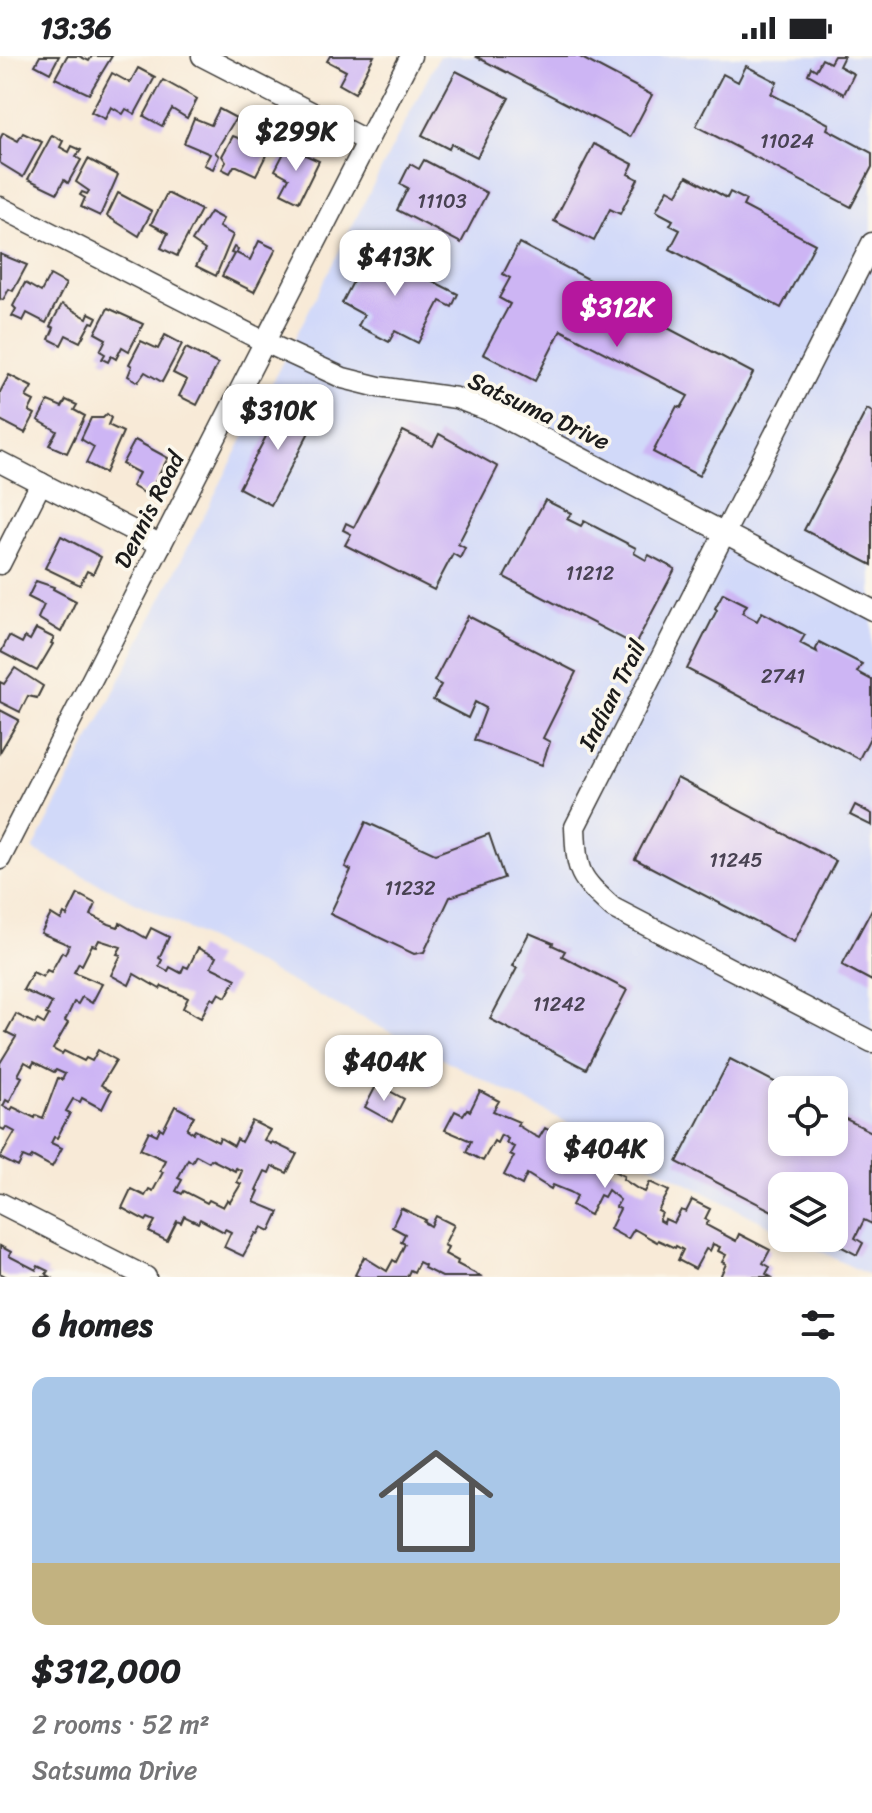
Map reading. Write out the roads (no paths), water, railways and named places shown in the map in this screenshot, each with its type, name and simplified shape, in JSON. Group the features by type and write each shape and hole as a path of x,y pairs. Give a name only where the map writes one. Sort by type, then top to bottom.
{"street":[{"path":"202,56 367,141"},
{"name":"Dennis Road","path":"0,859 411,56"},
{"name":"Satsuma Drive","path":"0,207 265,342 343,378 379,387 456,398 495,413 872,610"},
{"name":"Indian Trail","path":"872,243 575,827 577,868 590,887 613,908 872,1042"},
{"path":"0,462 161,545"},
{"path":"0,564 41,483"},
{"path":"0,1203 146,1277"}]}
